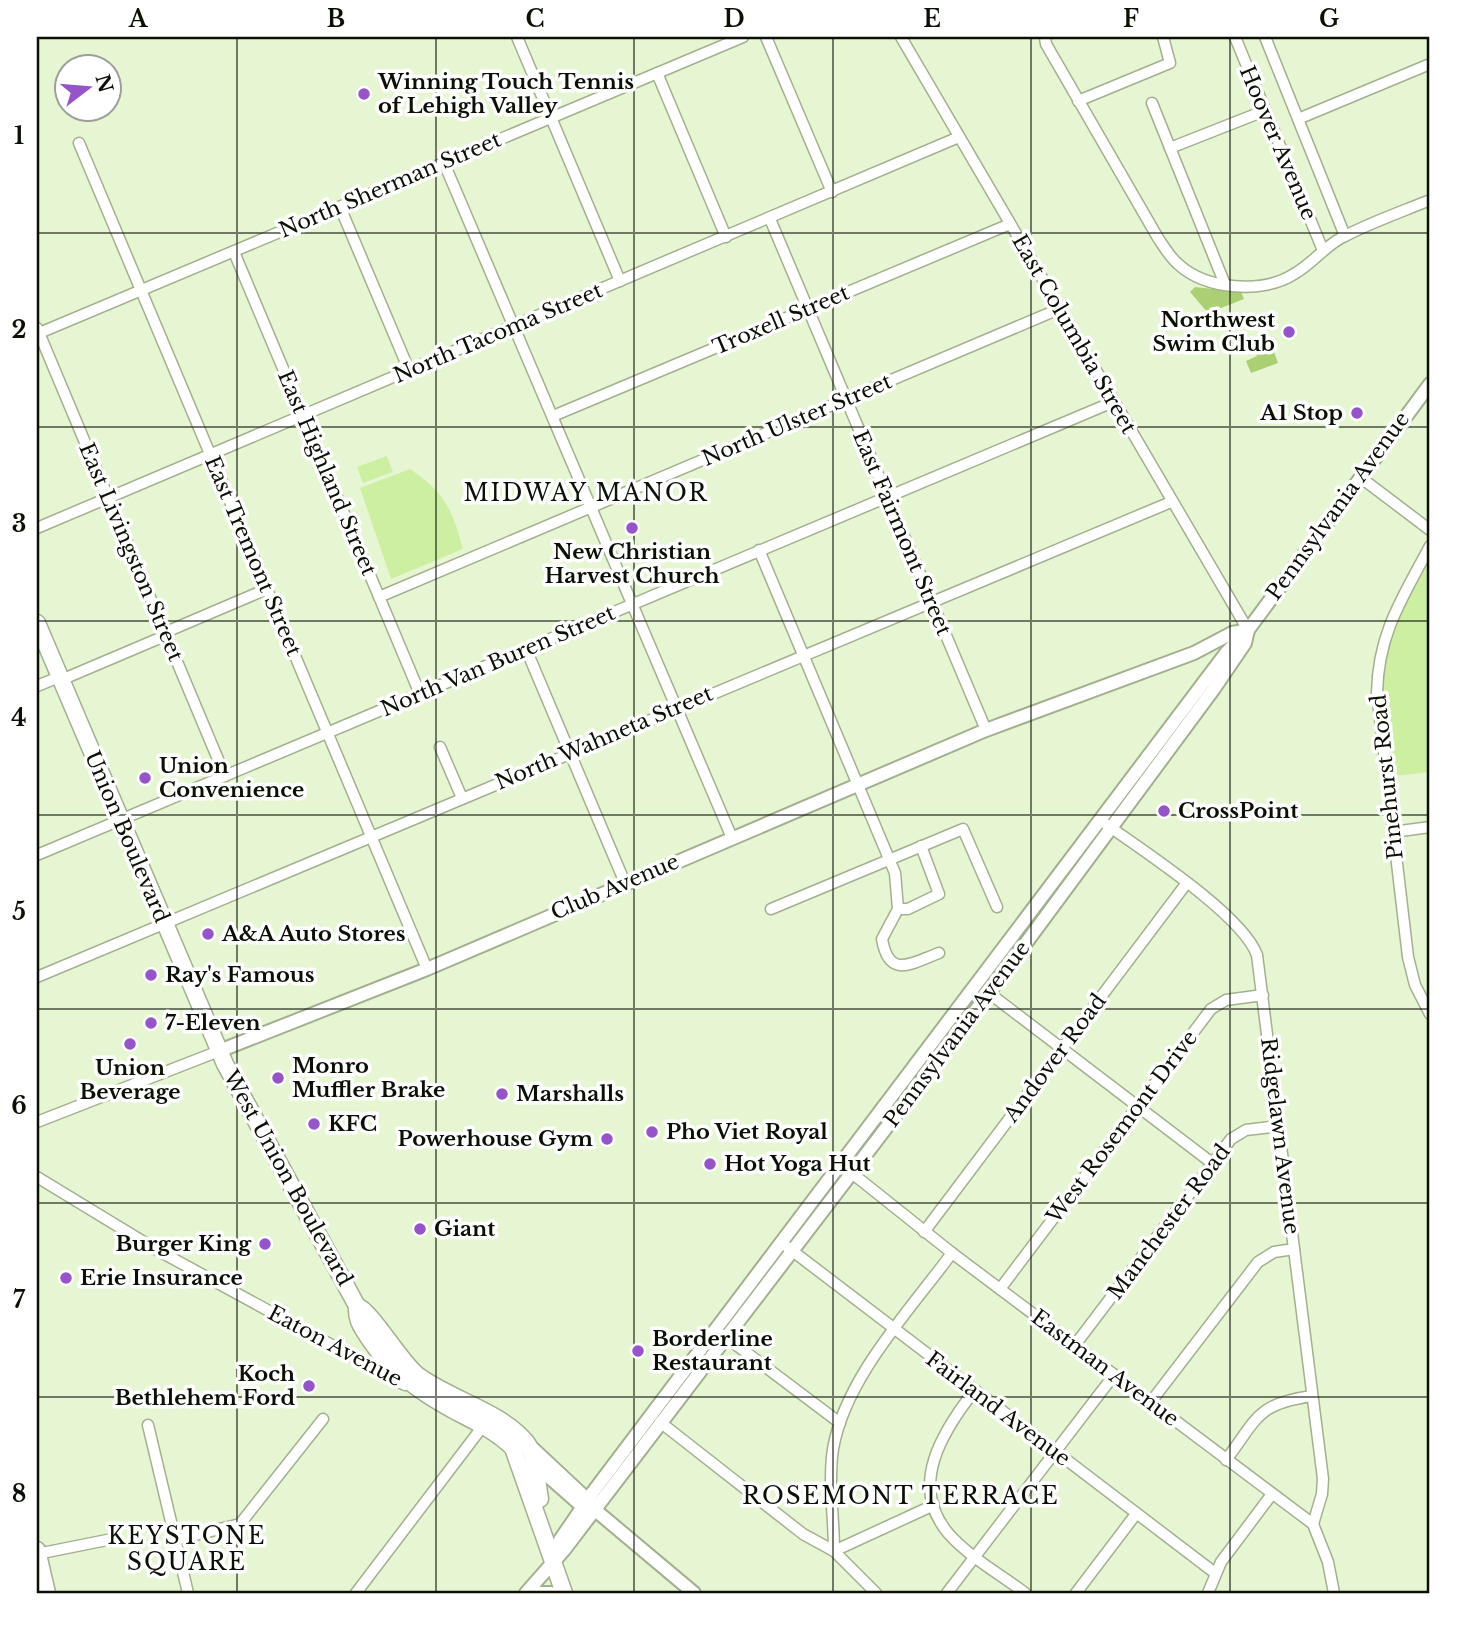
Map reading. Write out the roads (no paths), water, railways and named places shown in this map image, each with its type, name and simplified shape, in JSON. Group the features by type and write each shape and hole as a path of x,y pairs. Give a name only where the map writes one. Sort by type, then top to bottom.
{"main road":[{"name":"Union Boulevard","path":"37,623 219,1051"},
{"name":"West Union Boulevard","path":"219,1051 357,1306 356,1319 377,1351 415,1388 520,1446"},
{"name":"West Union Boulevard","path":"357,1306 366,1309 382,1336 416,1373 510,1429 520,1446"},
{"path":"520,1446 533,1463 542,1508 538,1518"},
{"path":"520,1446 531,1507 538,1518 551,1562 564,1593"},
{"path":"37,1553 47,1593"}],"street":[{"path":"517,37 621,281"},
{"name":"North Sherman Street","path":"38,332 743,37"},
{"path":"766,37 832,192"},
{"name":"East Columbia Street","path":"901,37 1248,630"},
{"path":"1045,37 1046,44 1078,101 1167,252 1193,274 1224,282 1269,286 1296,274 1322,248 1430,200"},
{"path":"1078,101 1170,63 1163,37"},
{"name":"Hoover Avenue","path":"1235,37 1322,248"},
{"name":"Hoover Avenue","path":"1265,37 1345,236"},
{"path":"1298,119 1430,64"},
{"path":"657,73 726,237"},
{"path":"1152,103 1224,282"},
{"path":"1170,148 1264,111"},
{"name":"North Tacoma Street","path":"37,528 959,137"},
{"name":"East Tremont Street","path":"79,143 427,968"},
{"path":"444,163 732,838"},
{"path":"340,207 409,370"},
{"name":"East Fairmont Street","path":"770,219 986,730"},
{"name":"Troxell Street","path":"553,416 1010,224"},
{"name":"East Highland Street","path":"234,251 420,694"},
{"name":"North Ulster Street","path":"379,597 1059,309"},
{"name":"East Livingston Street","path":"38,332 225,776"},
{"name":"Pennsylvania Avenue","path":"526,1593 551,1562 589,1505 847,1169 989,993 1112,828 1248,630 1430,384"},
{"name":"North Van Buren Street","path":"37,855 1113,402"},
{"path":"1360,477 1430,530"},
{"name":"North Wahneta Street","path":"37,977 1171,502"},
{"name":"Pinehurst Road","path":"1430,546 1390,619 1380,657 1377,707 1412,975 1430,1014"},
{"path":"759,550 898,883 898,909 882,939 887,956 893,964 902,967 939,953"},
{"path":"37,686 166,634 267,589"},
{"name":"Club Avenue","path":"37,1122 427,968 986,730 1194,653 1208,643 1248,630"},
{"path":"526,649 625,883"},
{"name":"Club Avenue","path":"1194,653 1232,653"},
{"name":"Pennsylvania Avenue","path":"847,1169 1100,820 1232,653"},
{"path":"440,747 462,797"},
{"name":"Ridgelawn Avenue","path":"1100,820 1230,917 1248,937 1256,956 1323,1486 1313,1524"},
{"path":"1393,831 1430,827"},
{"path":"771,909 963,829 997,907"},
{"path":"898,909 908,909 932,900 939,894 921,846"},
{"name":"Andover Road","path":"925,1232 1186,884"},
{"path":"989,993 1212,1163"},
{"name":"West Rosemont Drive","path":"1000,1289 1211,1009 1226,1000 1263,995"},
{"name":"Manchester Road","path":"1075,1345 1212,1163 1238,1133 1279,1126"},
{"name":"Eastman Avenue","path":"847,1169 952,1253 1313,1524"},
{"name":"Eaton Avenue","path":"37,1177 167,1256 394,1380 415,1388"},
{"name":"Fairland Avenue","path":"787,1247 1215,1573"},
{"path":"1150,1403 1258,1262 1274,1252 1294,1249"},
{"path":"834,1551 831,1465 840,1423 854,1391 894,1331 952,1253"},
{"path":"721,1334 840,1423"},
{"name":"Pennsylvania Avenue","path":"589,1505 660,1422 721,1334"},
{"path":"947,1593 1114,1375"},
{"path":"974,1391 951,1420 936,1448 931,1477 934,1505 947,1532 1025,1593"},
{"path":"1226,1460 1266,1408 1281,1400 1312,1396"},
{"path":"175,1540 240,1524 323,1419"},
{"path":"660,1422 803,1534 834,1551 876,1593"},
{"path":"148,1425 188,1593"},
{"path":"356,1593 483,1426"},
{"path":"520,1446 694,1593"},
{"path":"533,1463 589,1505"},
{"path":"1208,1593 1215,1573 1272,1494"},
{"path":"834,1551 934,1505"},
{"path":"1076,1593 1136,1514"},
{"path":"1313,1524 1328,1562 1334,1593"},
{"path":"37,1553 107,1540"},
{"path":"534,1593 551,1593"}],"place":[{"name":"Winning Touch Tennis of Lehigh Valley","path":"364,94"},
{"name":"Northwest Swim Club","path":"1289,332"},
{"name":"A1 Stop","path":"1357,413"},
{"name":"New Christian Harvest Church","path":"632,528"},
{"name":"Union Convenience","path":"145,778"},
{"name":"CrossPoint","path":"1164,811"},
{"name":"A&A Auto Stores","path":"208,934"},
{"name":"Ray's Famous","path":"151,975"},
{"name":"7-Eleven","path":"151,1023"},
{"name":"Union Beverage","path":"130,1044"},
{"name":"Monro Muffler Brake","path":"278,1078"},
{"name":"Marshalls","path":"502,1094"},
{"name":"KFC","path":"314,1124"},
{"name":"Pho Viet Royal","path":"652,1132"},
{"name":"Powerhouse Gym","path":"607,1139"},
{"name":"Hot Yoga Hut","path":"710,1164"},
{"name":"Giant","path":"420,1229"},
{"name":"Burger King","path":"265,1244"},
{"name":"Erie Insurance","path":"66,1278"},
{"name":"Borderline Restaurant","path":"638,1351"},
{"name":"Koch Bethlehem Ford","path":"309,1386"}],"district":[{"name":"MIDWAY MANOR","path":"586,493"},
{"name":"ROSEMONT TERRACE","path":"901,1496"},
{"name":"KEYSTONE SQUARE","path":"187,1549"}]}
